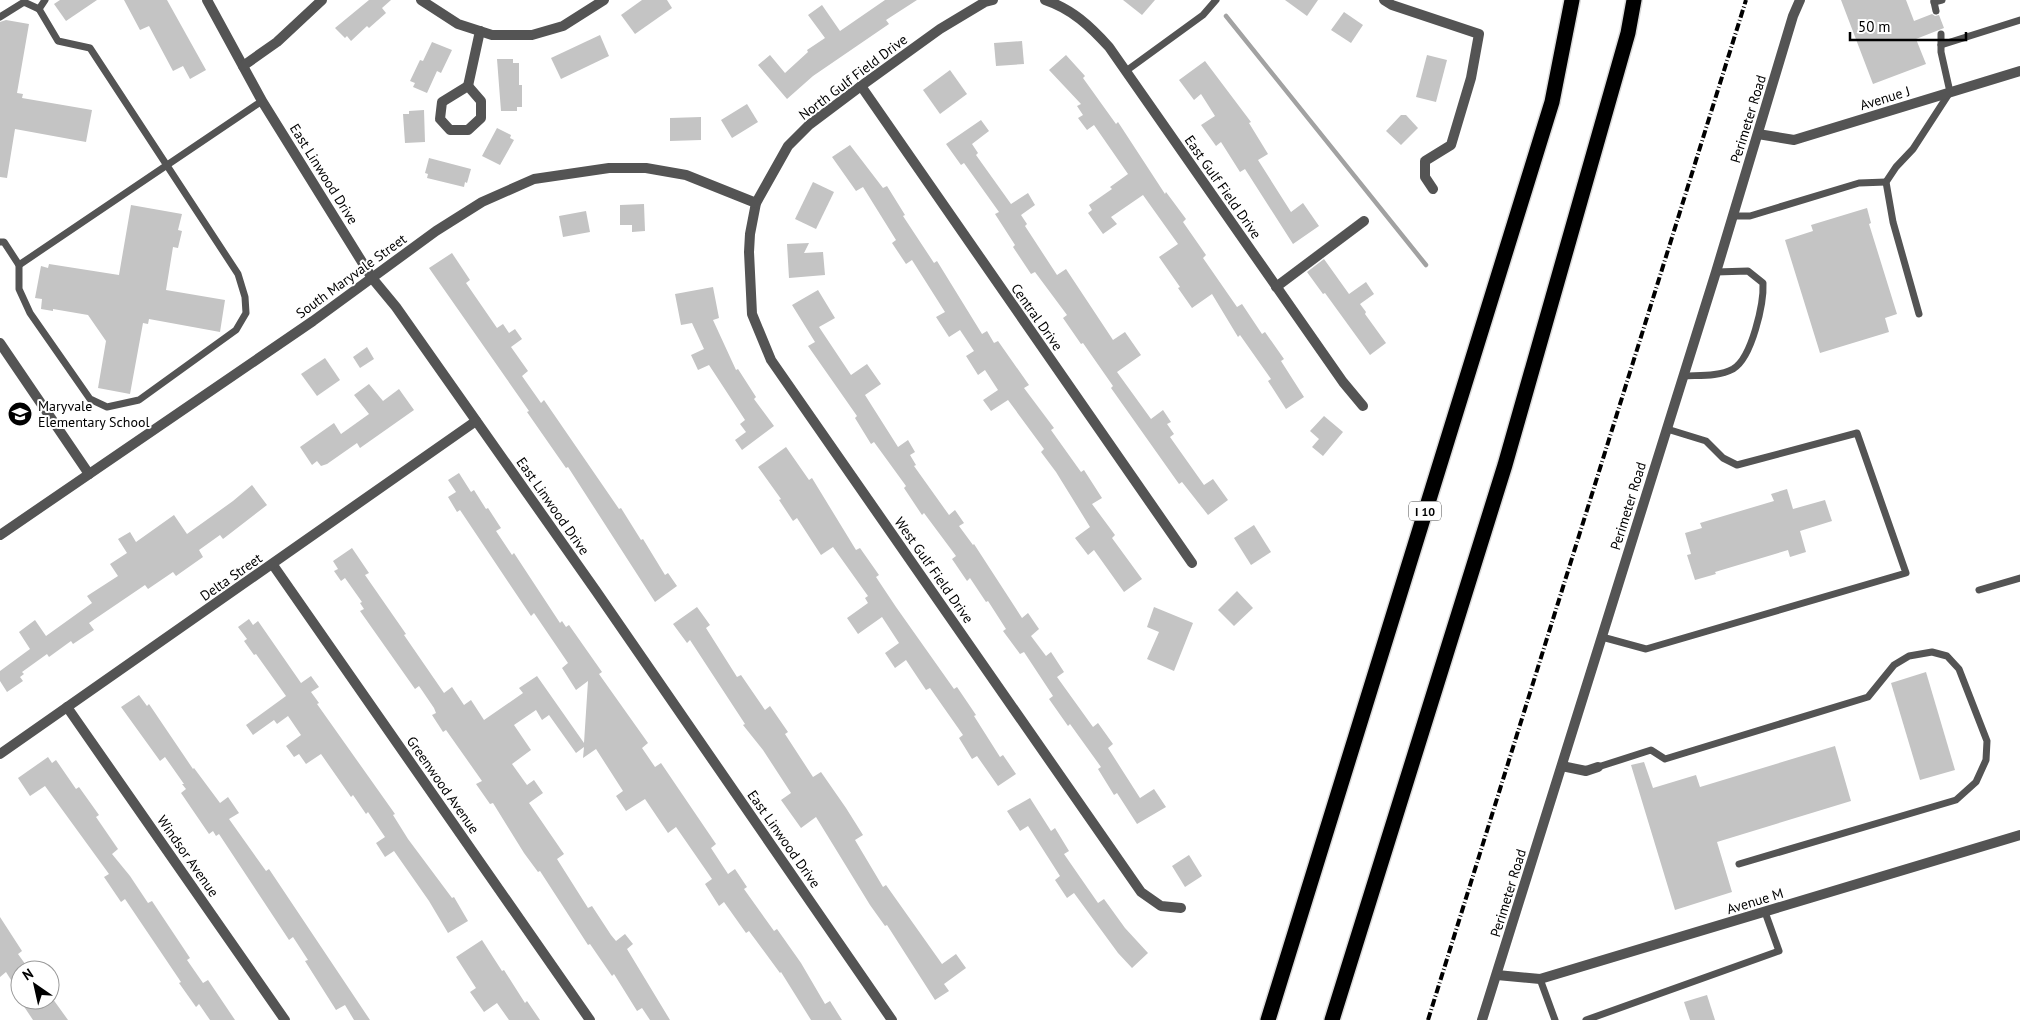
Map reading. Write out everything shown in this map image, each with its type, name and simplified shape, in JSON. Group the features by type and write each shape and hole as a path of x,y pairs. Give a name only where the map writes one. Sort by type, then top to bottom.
{"highway":[{"name":"I 10","path":"1268,1020 1552,102 1572,0"},
{"path":"1332,1020 1505,465 1628,33 1634,0"},
{"path":"1628,33 1643,0"}],"street":[{"name":"East Linwood Drive","path":"207,0 262,101 372,278 396,307 596,591 892,1020"},
{"path":"243,66 277,42 322,0"},
{"path":"421,0 458,24 492,35 532,35 563,26 604,0"},
{"name":"North Gulf Field Drive","path":"756,203 788,146 808,125 940,30 986,2 993,0"},
{"name":"East Gulf Field Drive","path":"1045,0 1078,16 1109,47 1343,382 1363,406"},
{"path":"1384,0 1392,5 1479,34 1471,78 1451,145 1425,161 1425,178 1433,189"},
{"name":"Perimeter Road","path":"1482,1020 1716,272 1793,16 1800,0"},
{"path":"468,86 481,101 481,118 468,130 450,130 440,119 442,102 468,86 480,31"},
{"name":"Avenue J","path":"1758,134 1794,140 2020,71"},
{"name":"Central Drive","path":"861,86 1192,563"},
{"name":"South Maryvale Street","path":"0,535 313,321 436,231 482,202 534,179 609,168 646,168 686,175 756,203"},
{"name":"West Gulf Field Drive","path":"756,203 749,252 752,314 771,360 1141,892 1161,906 1181,908"},
{"path":"1276,287 1364,221"},
{"path":"0,343 89,474"},
{"name":"Delta Street","path":"0,754 476,422"},
{"name":"Greenwood Avenue","path":"273,565 590,1020"},
{"name":"Windsor Avenue","path":"68,707 286,1020"},
{"path":"1562,766 1586,771 1598,767"},
{"name":"Avenue M","path":"1496,975 1540,979 2020,835"}],"lane":[{"path":"39,9 45,0"},
{"path":"1126,71 1203,15 1216,0"},
{"path":"1936,11 1934,1 1942,0"},
{"path":"0,17 24,2 39,9 58,42 90,48 238,274 245,297 246,313 236,330 139,400 107,407 90,399 30,313 19,289 20,265 4,242 0,242"},
{"path":"1941,46 2020,20"},
{"path":"1919,314 1893,222 1886,182 1896,167 1913,149 1950,92 1941,52 1941,34"},
{"path":"20,265 262,101"},
{"path":"1733,216 1750,216 1859,184 1886,182"},
{"path":"1683,376 1715,374 1734,368 1750,347 1764,297 1763,283 1748,271 1716,272"},
{"path":"1602,637 1646,649 1906,573 1857,433 1737,465 1723,458 1706,441 1667,429"},
{"path":"1979,590 2020,578"},
{"path":"1598,767 1651,750 1665,759 1868,696 1894,665 1910,656 1932,652 1947,656 1959,669 1987,741 1986,760 1976,782 1956,800 1740,864"},
{"path":"1586,1020 1780,951 1765,912"},
{"path":"1540,979 1555,1020"}],"building":[{"path":"60,0 97,0 66,21 54,4"},
{"path":"124,0 167,0 206,70 190,79 183,66 173,71 149,26 140,30"},
{"path":"369,0 391,0 382,8 386,13 369,28 367,26 351,41 347,36 345,38 335,28"},
{"path":"642,0 667,0 672,8 635,34 621,15"},
{"path":"885,0 917,0 886,20 889,24 813,76 787,99 758,65 770,55 785,73 808,52 807,50 825,38 808,15 822,5 840,31"},
{"path":"1123,0 1155,0 1142,15"},
{"path":"1285,0 1318,0 1307,16"},
{"path":"1841,0 1906,0 1914,21 1932,14 1935,16 1939,15 1944,28 1916,39 1926,64 1873,84"},
{"path":"1344,12 1363,25 1351,43 1331,30"},
{"path":"6,20 29,24 17,93 23,94 22,98 92,110 86,142 15,129 7,178 0,177 0,22"},
{"path":"600,35 609,56 561,79 551,58"},
{"path":"1022,41 1024,64 996,66 994,43"},
{"path":"432,42 452,50 441,73 437,71 427,93 413,87 415,83 410,81 420,60 423,61"},
{"path":"1066,55 1085,76 1083,78 1116,124 1118,122 1165,194 1166,192 1186,219 1183,222 1206,255 1203,258 1237,307 1242,304 1262,334 1265,332 1284,359 1281,361 1304,397 1286,409 1268,381 1271,379 1240,335 1238,337 1212,294 1192,308 1178,288 1180,287 1159,257 1178,244 1143,195 1111,217 1117,224 1103,234 1088,213 1092,210 1089,205 1112,189 1110,187 1128,174 1094,125 1087,130 1078,118 1083,115 1077,106 1081,104 1049,70"},
{"path":"1427,55 1447,60 1436,102 1416,97"},
{"path":"497,59 513,59 513,63 519,63 522,107 517,107 517,111 501,111"},
{"path":"1205,61 1251,122 1249,123 1268,154 1258,160 1291,212 1303,203 1319,226 1293,244 1245,169 1240,172 1221,142 1216,146 1201,125 1215,116 1201,94 1194,100 1179,80"},
{"path":"950,70 967,94 940,114 923,90"},
{"path":"747,104 758,122 732,138 721,120"},
{"path":"424,110 425,142 405,143 403,114 409,114 409,111"},
{"path":"1401,115 1406,115 1418,128 1401,145 1386,131"},
{"path":"701,117 701,140 670,141 670,118"},
{"path":"981,120 989,131 972,144 978,153 976,155 1011,204 1028,193 1035,205 1021,215 1027,224 1025,226 1057,275 1066,269 1113,340 1125,332 1141,355 1117,372 1151,419 1163,410 1171,422 1167,424 1174,434 1170,437 1204,485 1213,479 1228,500 1208,515 1182,482 1179,484 1111,388 1113,386 1063,318 1067,315 1035,272 1031,274 1013,247 1015,245 995,214 999,212 964,163 961,165 946,144"},
{"path":"497,128 511,135 510,138 514,140 500,165 482,156"},
{"path":"850,145 883,188 887,186 905,215 903,216 934,263 937,261 982,334 987,331 994,343 998,341 1029,385 1024,388 1054,428 1051,430 1081,472 1084,470 1102,498 1092,504 1115,535 1112,538 1142,579 1124,592 1094,550 1088,555 1075,538 1090,527 1056,472 1041,452 1044,449 1008,400 991,411 983,400 998,390 985,370 978,375 966,356 974,351 960,330 949,337 936,317 945,312 912,260 906,264 892,243 896,240 863,187 856,191 832,157"},
{"path":"429,158 471,169 467,183 465,182 464,187 427,178 428,174 425,173"},
{"path":"813,182 834,192 816,229 795,219"},
{"path":"644,204 645,231 632,232 632,225 620,225 620,205"},
{"path":"131,205 182,214 178,230 182,231 178,248 173,247 166,290 225,300 220,332 149,319 148,324 143,323 130,394 98,388 106,341 88,315 53,309 53,311 41,309 42,299 35,298 41,266 48,268 49,264 119,275"},
{"path":"1867,208 1871,223 1869,224 1897,314 1885,318 1889,332 1820,353 1785,240 1813,231 1811,225"},
{"path":"586,211 590,232 563,237 559,216"},
{"path":"809,243 804,253 823,252 825,275 789,278 787,244"},
{"path":"452,253 470,280 466,283 497,328 503,324 509,333 515,329 522,339 511,347 528,371 522,376 541,403 544,400 619,509 621,508 641,540 643,539 665,575 668,573 677,586 655,602 568,467 566,468 527,412 529,411 429,268"},
{"path":"1324,259 1349,294 1366,282 1374,294 1360,304 1386,343 1370,355 1325,293 1323,294 1307,272"},
{"path":"713,287 719,318 713,320 736,370 738,369 756,397 754,399 774,426 742,450 735,440 746,432 740,424 745,420 709,365 698,370 691,355 704,349 692,323 681,325 675,294"},
{"path":"818,290 835,318 819,327 851,375 867,364 881,384 865,395 898,447 908,440 915,452 910,455 916,465 914,466 949,515 955,510 964,523 959,526 974,544 1022,618 1028,613 1039,629 1031,636 1046,656 1051,652 1064,672 1057,677 1093,727 1098,723 1113,744 1108,748 1140,798 1154,789 1166,807 1137,824 1117,793 1114,795 1098,769 1101,767 1049,699 1053,696 1024,652 1020,654 1003,631 1006,629 988,601 986,602 970,578 967,581 952,559 956,556 924,513 922,515 904,488 906,486 874,442 871,444 855,418 857,416 808,346 815,342 792,305"},
{"path":"367,347 374,359 360,368 353,357"},
{"path":"325,358 340,380 317,396 301,374"},
{"path":"369,384 383,401 399,389 414,410 360,448 357,443 327,464 321,466 317,461 312,465 300,447 334,423 341,434 369,414 354,395"},
{"path":"1324,416 1343,432 1323,456 1312,447 1319,439 1310,431"},
{"path":"786,447 809,480 812,478 856,550 860,548 879,575 876,577 896,607 954,689 957,687 976,715 974,716 1000,757 1003,755 1016,774 998,786 977,756 972,759 959,738 963,735 930,688 926,690 906,660 895,668 885,653 899,643 882,617 858,634 847,618 868,603 865,598 868,596 833,547 821,555 797,518 793,521 779,500 781,499 758,467"},
{"path":"459,473 471,492 474,490 486,509 488,508 501,528 496,531 512,555 514,553 560,623 562,621 566,627 569,625 602,672 599,674 648,743 642,748 655,767 661,763 716,844 711,848 728,874 735,869 747,887 744,889 774,931 777,929 801,963 825,1004 830,1001 842,1020 811,1020 781,972 749,931 746,933 724,902 719,906 705,884 712,879 676,827 668,833 645,799 626,811 616,796 623,791 596,749 583,758 584,747 576,753 549,715 542,720 536,710 514,725 531,750 512,764 527,785 534,780 543,793 529,803 564,854 557,859 588,908 592,906 616,941 625,934 633,944 627,949 670,1020 650,1020 642,1008 637,1011 614,974 612,976 590,944 588,945 540,871 538,872 524,853 493,803 490,804 476,784 482,781 446,730 443,732 432,715 436,713 434,708 419,686 415,689 360,611 364,609 360,603 362,602 345,578 341,581 334,571 338,569 333,561 352,548 369,573 365,575 444,693 452,687 464,705 471,700 484,720 523,693 519,688 537,676 584,743 588,681 576,690 562,668 568,663 534,613 531,616 460,510 457,512 448,497 456,492 448,480"},
{"path":"252,485 267,505 223,539 220,535 199,550 203,557 176,576 173,572 148,589 145,585 89,623 94,630 73,644 71,641 49,657 47,654 22,672 24,674 20,677 23,681 7,692 0,681 0,671 30,649 19,632 35,620 46,636 92,603 87,596 118,576 110,564 127,553 118,539 130,532 136,542 174,515 187,534"},
{"path":"1787,489 1793,509 1825,500 1832,521 1800,531 1806,552 1790,557 1788,550 1695,580 1687,555 1691,554 1685,533 1702,528 1700,523 1774,501 1771,494"},
{"path":"1254,525 1271,552 1251,565 1234,538"},
{"path":"1237,591 1253,608 1234,626 1218,610"},
{"path":"697,607 710,625 706,628 737,677 741,675 765,710 770,706 788,732 785,734 813,777 821,772 846,808 863,835 855,840 883,887 886,885 942,964 956,954 966,968 944,984 949,991 935,1000 887,925 885,926 870,905 816,817 801,828 781,800 791,793 763,750 743,725 745,724 690,640 687,643 673,624"},
{"path":"1154,607 1193,623 1174,671 1147,659 1159,632 1147,627"},
{"path":"249,619 253,625 258,621 301,683 311,676 319,687 311,692 319,703 317,704 395,814 393,815 408,839 452,898 454,897 468,921 448,933 429,901 394,851 385,857 376,843 385,837 368,812 366,814 353,795 351,797 321,754 306,764 299,754 294,757 286,746 301,735 288,716 277,724 274,720 253,735 246,725 286,696 256,654 254,655 244,641 247,639 238,627"},
{"path":"1926,672 1955,770 1920,780 1891,683"},
{"path":"139,695 147,706 149,704 193,769 220,803 228,797 239,813 229,819 266,871 269,869 370,1020 354,1020 345,1005 336,1010 305,961 308,960 293,937 289,940 219,834 216,836 213,831 209,834 181,793 186,789 182,784 184,784 165,757 160,761 121,707"},
{"path":"1835,746 1851,801 1717,842 1732,892 1675,910 1631,765 1644,762 1653,788 1696,775 1700,787"},
{"path":"48,757 52,763 56,760 76,789 79,787 99,815 96,817 118,849 112,854 148,903 152,901 190,958 187,960 203,983 208,980 235,1020 210,1020 199,1004 196,1007 125,899 121,902 104,877 109,874 45,786 30,796 18,778"},
{"path":"1030,798 1051,831 1055,828 1069,851 1064,854 1098,903 1104,899 1125,928 1148,953 1132,968 1118,953 1074,893 1067,898 1055,880 1060,876 1028,826 1020,831 1007,811"},
{"path":"1189,855 1202,876 1185,887 1172,866"},
{"path":"0,917 22,951 18,954 22,960 10,960 10,978 6,972 0,977"},
{"path":"482,940 525,1003 527,1001 540,1020 509,1020 497,1003 484,1012 470,992 476,988 456,957"},
{"path":"1707,995 1715,1020 1690,1020 1684,1002"},
{"path":"60,1009 68,1020 33,1020 26,1010"}],"waterway":[{"path":"1226,16 1426,265"}],"railway":[{"path":"1428,1020 1746,0"}],"place":[{"name":"Maryvale Elementary School","path":"20,414"}]}
